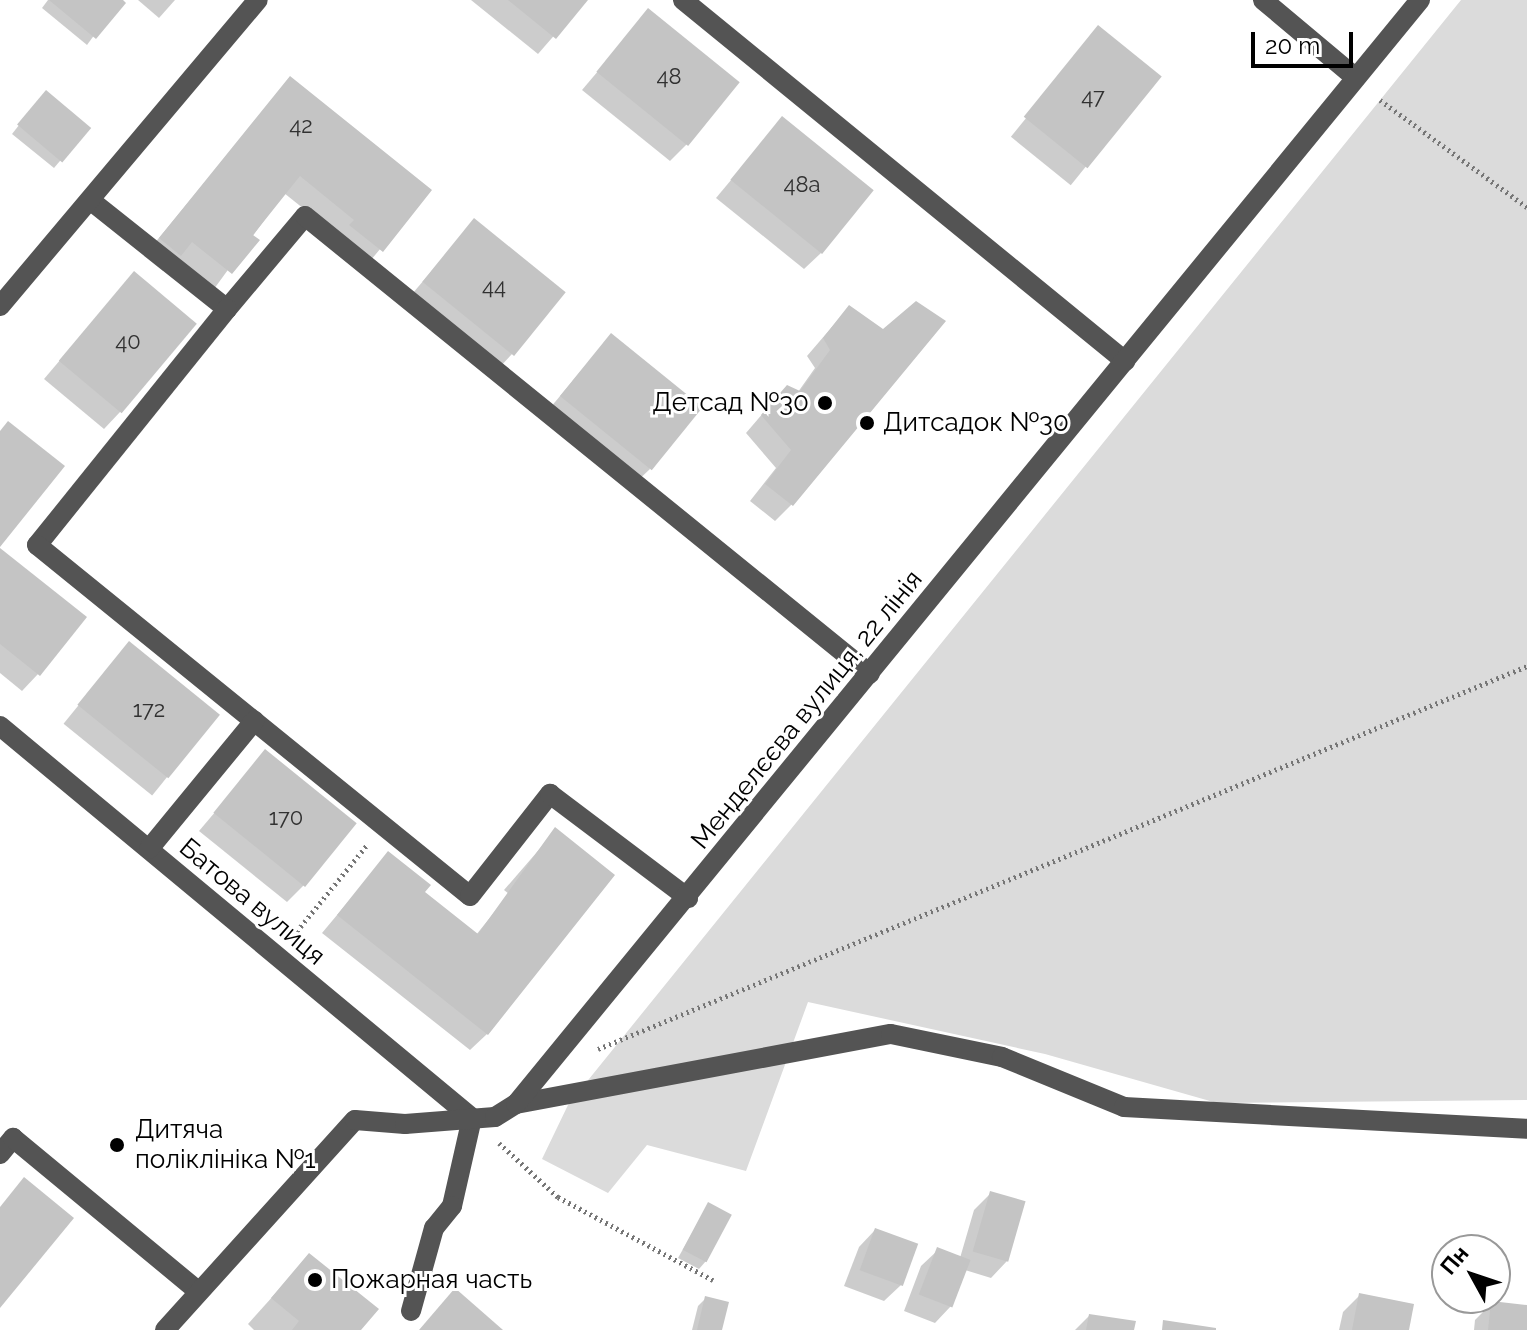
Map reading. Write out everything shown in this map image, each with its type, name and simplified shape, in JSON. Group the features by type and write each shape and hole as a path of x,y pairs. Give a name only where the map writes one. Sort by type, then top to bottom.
{"street":[{"path":"0,306 258,0"},
{"path":"683,0 1125,361"},
{"path":"1263,0 1356,78"},
{"name":"Менделєєва вулиця, 22 лінія","path":"165,1330 355,1120 405,1124 495,1117 516,1104 688,898 1420,0"},
{"path":"90,200 227,309"},
{"path":"688,898 550,794 470,896 37,545 305,216 870,674"},
{"path":"149,849 254,721"},
{"name":"Батова вулиця","path":"0,726 472,1118"},
{"path":"516,1104 891,1034 1002,1057 1124,1107 1527,1129"},
{"path":"411,1311 434,1228 452,1206 472,1118"},
{"path":"0,1154 13,1138 198,1291"}],"path":[{"path":"1380,100 1527,207"},
{"path":"589,1053 1527,666"},
{"path":"277,956 382,825"},
{"path":"472,1118 558,1197 713,1280"}],"shaded area":[{"path":"1461,0 1527,0 1527,1100 1217,1103 1045,1054 808,1002 746,1171 647,1145 608,1193 542,1159 568,1105"}],"building":[{"path":"49,0 123,0 126,3 96,39"},
{"path":"508,0 588,0 556,39"},
{"path":"648,8 740,82 688,146 596,72"},
{"path":"1098,25 1162,77 1087,168 1024,117"},
{"path":"290,76 432,190 383,252 349,225 354,220 300,176 253,235 260,240 232,274 192,242 181,256 159,238"},
{"path":"46,90 91,128 62,162 17,124"},
{"path":"782,116 874,190 822,254 730,180"},
{"path":"474,218 566,292 514,356 422,282"},
{"path":"134,271 197,324 122,413 59,361"},
{"name":"Детсад №30","path":"916,301 946,321 793,506 765,484 791,450 761,415 787,385 800,391 830,350 823,338 849,305 883,329"},
{"path":"611,333 703,407 652,470 560,396"},
{"path":"8,421 65,466 0,547 0,431"},
{"path":"0,548 87,617 40,676 0,644"},
{"path":"129,641 220,715 168,778 77,705"},
{"path":"265,749 357,823 305,887 213,813"},
{"path":"555,827 615,875 488,1035 337,915 388,851 431,885 425,892 478,934"},
{"path":"24,1177 74,1218 0,1308 0,1207"},
{"path":"990,1191 1026,1201 1008,1262 973,1252"},
{"path":"708,1202 732,1215 706,1262 683,1250"},
{"path":"875,1228 918,1244 903,1286 860,1270"},
{"path":"937,1247 971,1260 952,1308 919,1295"},
{"name":"Пожарная часть","path":"309,1253 379,1309 361,1330 292,1330 299,1321 271,1298"},
{"path":"455,1288 503,1330 419,1330"},
{"path":"1359,1293 1414,1304 1409,1330 1352,1330"},
{"path":"705,1296 729,1302 722,1330 697,1330"},
{"path":"1511,1303 1527,1305 1527,1330 1488,1330 1490,1314 1511,1314"},
{"path":"1089,1314 1136,1321 1134,1330 1086,1330"},
{"path":"1163,1320 1216,1328 1216,1330 1162,1330"}],"place":[{"name":"Детсад №30","path":"825,403"},
{"name":"Дитсадок №30","path":"867,423"},
{"name":"Дитяча поліклініка №1","path":"117,1145"},
{"name":"Пожарная часть","path":"315,1280"}]}
